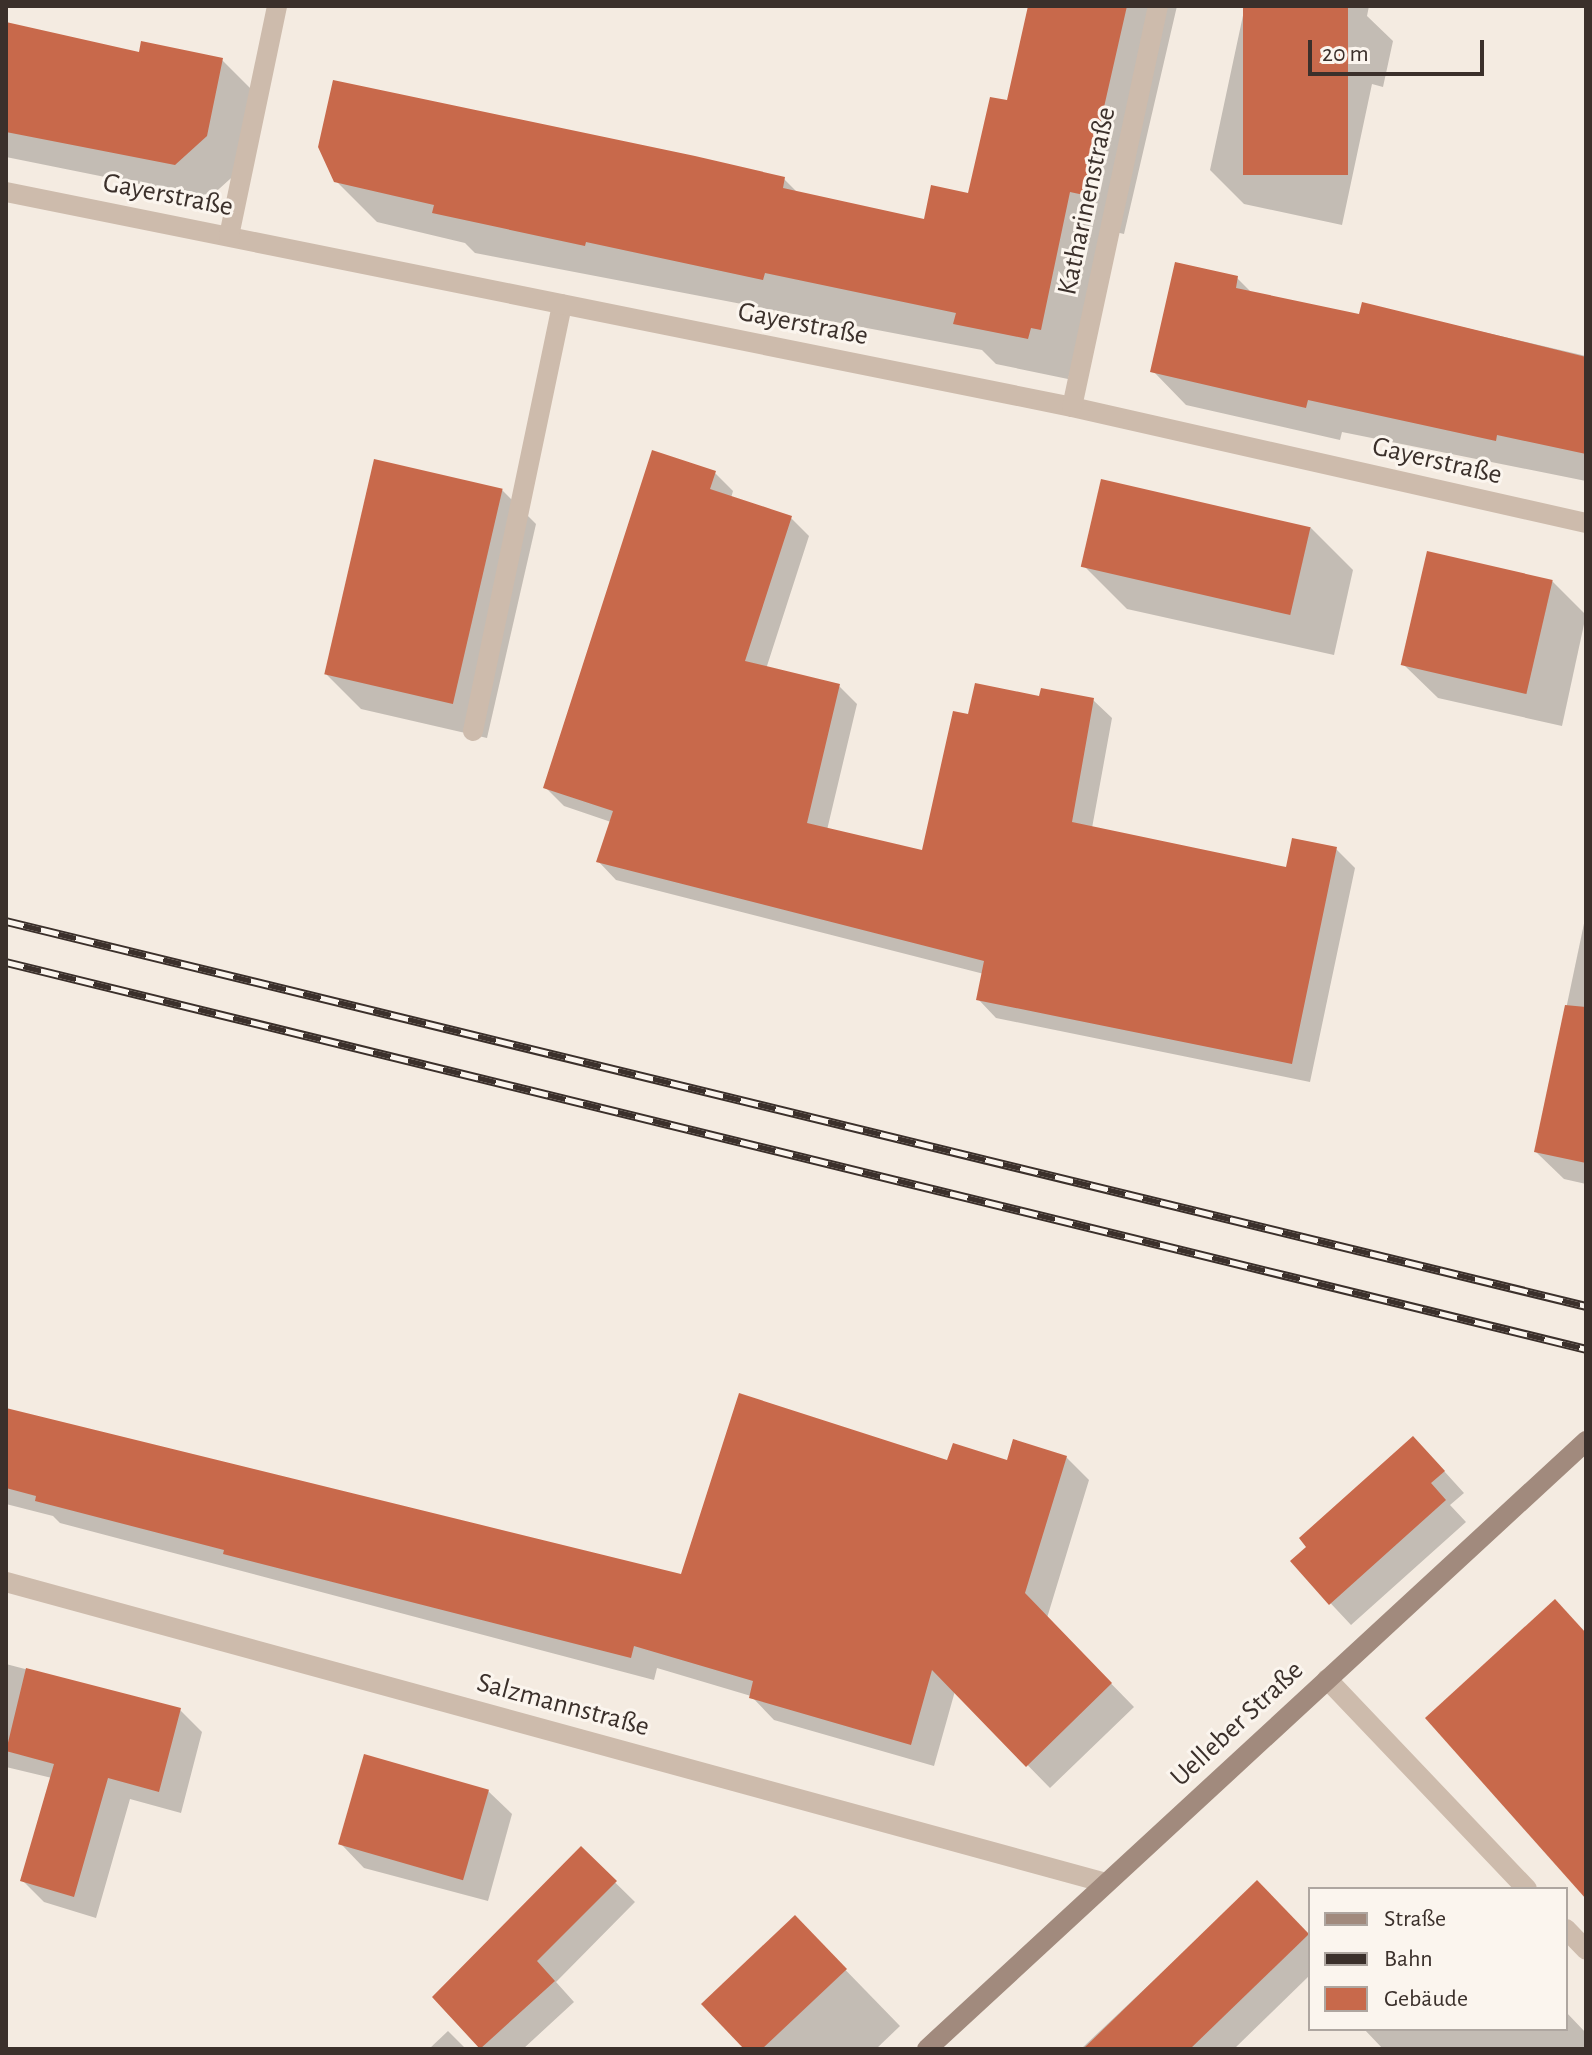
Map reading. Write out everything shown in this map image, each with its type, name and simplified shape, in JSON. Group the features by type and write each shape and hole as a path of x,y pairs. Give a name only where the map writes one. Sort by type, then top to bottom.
{"street":[{"path":"229,236 277,6"},
{"name":"Katharinenstraße","path":"1072,407 1158,6"},
{"name":"Gayerstraße","path":"6,192 1072,407 1586,523"},
{"path":"473,731 562,304"},
{"name":"Uelleber Straße","path":"927,2049 1327,1679 1582,1450"},
{"name":"Salzmannstraße","path":"6,1582 1106,1883"},
{"path":"1327,1679 1525,1887"},
{"path":"1568,1931 1586,1950"}],"building":[{"path":"1028,6 1127,6 1084,195 1070,192 1041,330 1031,328 1028,339 953,324 956,313 765,273 763,280 432,213 434,205 334,182 318,147 333,80 785,177 783,188 924,219 931,185 968,193 990,97 1007,100"},
{"path":"1243,6 1348,6 1348,175 1243,175"},
{"path":"6,22 139,52 141,41 223,58 207,136 175,165 6,132"},
{"path":"1175,262 1238,276 1236,288 1359,314 1362,302 1586,357 1586,454 1497,435 1496,441 1308,400 1306,408 1150,372"},
{"path":"652,450 716,471 710,489 792,516 745,661 840,684 807,823 922,850 953,711 968,714 975,683 1039,696 1041,688 1094,698 1072,822 1286,867 1292,838 1337,847 1292,1064 976,1000 984,961 596,862 613,811 543,788"},
{"path":"374,459 503,489 453,704 324,674"},
{"path":"1101,479 1310,527 1290,615 1081,567"},
{"path":"1427,551 1553,580 1526,694 1401,665"},
{"path":"1565,1005 1586,1007 1586,1163 1534,1152"},
{"path":"739,1393 947,1460 953,1443 1007,1460 1013,1439 1067,1456 1025,1593 1112,1683 1026,1767 932,1670 911,1745 749,1698 753,1681 634,1646 631,1658 223,1554 224,1550 35,1501 36,1496 6,1488 6,1408 681,1574"},
{"path":"1413,1436 1445,1471 1431,1483 1446,1500 1329,1605 1290,1561 1306,1547 1299,1538"},
{"path":"1555,1599 1586,1633 1586,1899 1425,1718"},
{"path":"26,1668 181,1708 159,1792 108,1778 74,1897 20,1881 54,1764 6,1751"},
{"path":"364,1754 489,1790 463,1880 338,1844"},
{"path":"581,1846 617,1881 537,1961 555,1981 480,2049 432,1997"},
{"path":"1257,1880 1308,1933 1190,2049 1083,2049"},
{"path":"795,1915 847,1969 762,2049 744,2049 701,2004"}],"railway":[{"path":"6,921 1586,1306"},
{"path":"6,962 1586,1349"}]}
